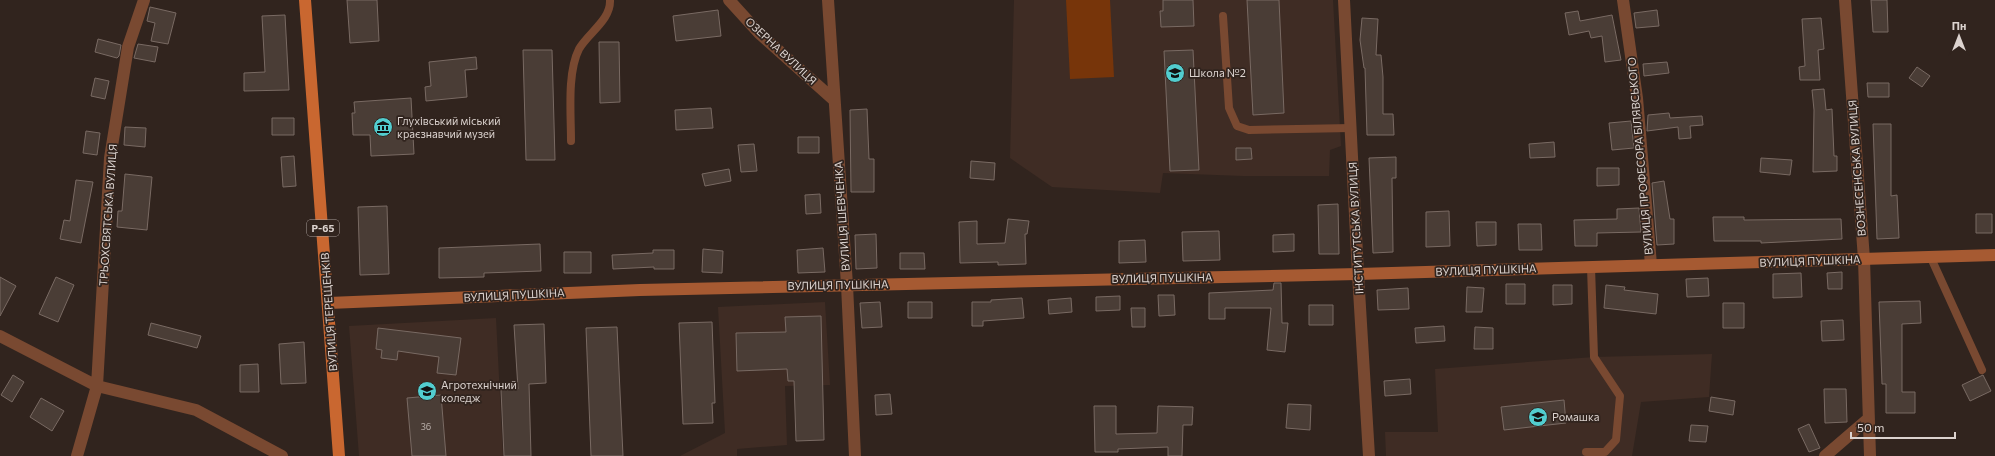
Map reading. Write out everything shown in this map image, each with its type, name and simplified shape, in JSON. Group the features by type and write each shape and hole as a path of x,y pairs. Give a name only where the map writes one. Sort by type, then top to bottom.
{"main road":[{"name":"ВУЛИЦЯ ТЕРЕЩЕНКІВ","path":"305,0 329,303 339,456"}],"street":[{"name":"ТРЬОХСВЯТСЬКА ВУЛИЦЯ","path":"77,456 97,386 110,158 128,47 144,0"},
{"name":"ОЗЕРНА ВУЛИЦЯ","path":"729,0 759,33 834,100"},
{"name":"ВУЛИЦЯ ШЕВЧЕНКА","path":"828,0 847,285 855,456"},
{"name":"ІНСТИТУТСЬКА ВУЛИЦЯ","path":"1344,0 1369,456"},
{"name":"ВУЛИЦЯ ПРОФЕСОРА БІЛЯВСЬКОГО","path":"1623,0 1637,98 1650,265"},
{"name":"ВОЗНЕСЕНСЬКА ВУЛИЦЯ","path":"1846,0 1864,259 1870,456"},
{"name":"ВУЛИЦЯ ПУШКІНА","path":"329,303 640,290 1358,274 1995,255"},
{"path":"0,336 97,386 196,410 282,456"},
{"path":"1825,456 1868,419"}],"lane":[{"path":"571,140 572,73 580,48 600,24 611,5 610,0"},
{"path":"1223,16 1229,108 1237,126 1249,130 1351,128"},
{"path":"1931,258 1982,370"},
{"path":"1586,452 1605,452 1616,440 1620,396 1594,357 1592,267"}],"shaded area":[{"name":"Школа №2","path":"1014,0 1333,0 1341,146 1330,150 1329,176 1243,176 1163,173 1160,193 1052,187 1010,158"},
{"path":"1066,0 1110,0 1114,77 1070,79"},
{"path":"825,302 830,385 785,386 787,445 737,449 737,456 680,456 725,433 718,307"},
{"name":"Агротехнічний коледж","path":"496,318 503,456 359,456 349,326"},
{"name":"Ромашка","path":"1712,354 1709,397 1641,402 1632,456 1386,456 1385,432 1438,432 1435,369 1594,357"}],"building":[{"path":"347,0 377,0 379,41 350,43"},
{"path":"1163,0 1193,0 1194,26 1161,27 1160,11 1163,11"},
{"path":"1247,0 1279,0 1284,113 1253,115"},
{"path":"1871,0 1887,0 1888,32 1873,32"},
{"path":"150,7 176,13 168,44 151,41 155,23 147,21"},
{"path":"718,10 721,36 676,41 673,16"},
{"path":"1657,10 1659,26 1636,28 1634,13"},
{"path":"1578,11 1580,21 1612,15 1621,60 1605,62 1602,36 1591,38 1589,31 1569,35 1565,13"},
{"path":"285,15 289,90 244,91 244,73 265,72 262,16"},
{"path":"1362,18 1378,19 1376,55 1381,55 1383,77 1383,114 1393,114 1394,135 1367,135 1365,68 1360,40"},
{"path":"1821,18 1824,49 1818,50 1820,80 1800,80 1799,67 1805,66 1802,19"},
{"path":"98,39 121,45 119,56 117,58 95,52"},
{"path":"599,42 619,42 620,102 600,103"},
{"path":"138,44 158,47 155,62 134,58"},
{"path":"523,50 552,50 555,160 526,160"},
{"path":"1193,50 1199,170 1170,171 1164,51"},
{"path":"476,57 477,69 465,70 467,97 426,101 425,87 431,86 429,62"},
{"path":"1667,62 1669,73 1644,76 1643,64"},
{"path":"1917,67 1930,76 1922,87 1909,78"},
{"path":"95,78 109,81 105,99 91,96"},
{"path":"1867,83 1889,83 1889,97 1868,97"},
{"path":"1824,89 1826,110 1832,109 1834,156 1837,156 1837,171 1813,172 1814,110 1812,90"},
{"name":"Глухівський міський краєзнавчий музей","path":"411,98 414,154 371,156 370,135 353,135 352,113 355,113 354,102"},
{"path":"711,108 713,128 676,130 675,110"},
{"path":"867,109 869,159 874,159 874,192 851,192 850,110"},
{"path":"1669,113 1670,118 1702,116 1703,125 1690,126 1691,138 1679,139 1678,127 1647,131 1648,115"},
{"path":"272,118 294,118 294,135 272,135"},
{"path":"1631,121 1634,148 1612,150 1609,123"},
{"path":"1873,124 1891,124 1891,196 1897,195 1899,238 1877,239"},
{"path":"125,127 146,128 145,147 124,145"},
{"path":"86,131 100,133 97,155 83,153"},
{"path":"798,137 819,137 819,153 798,153"},
{"path":"1554,142 1555,157 1530,158 1529,144"},
{"path":"754,144 757,171 741,172 738,145"},
{"path":"1236,148 1251,148 1252,159 1236,160"},
{"path":"294,156 296,186 283,187 281,157"},
{"path":"1396,157 1396,178 1392,178 1393,252 1373,253 1369,158"},
{"path":"1761,158 1792,160 1790,175 1760,172"},
{"path":"971,161 995,163 994,180 970,178"},
{"path":"1597,168 1619,168 1619,185 1597,186"},
{"path":"729,169 731,181 705,186 702,174"},
{"path":"125,174 152,177 147,230 117,227 118,211 122,211"},
{"path":"76,180 93,182 81,243 60,239 64,220 70,221"},
{"path":"1664,181 1670,219 1674,219 1674,244 1657,245 1652,183"},
{"path":"820,194 821,213 806,214 805,195"},
{"path":"1338,204 1339,254 1319,254 1318,205"},
{"path":"387,206 389,274 360,275 358,207"},
{"path":"1639,208 1641,232 1597,233 1597,246 1575,246 1574,220 1617,219 1617,209"},
{"path":"1449,211 1450,246 1426,247 1426,212"},
{"path":"1976,214 1992,214 1992,233 1976,233"},
{"path":"1713,217 1744,217 1744,220 1841,219 1842,239 1761,243 1761,241 1714,241"},
{"path":"1008,219 1029,221 1027,234 1025,234 1026,264 998,265 998,262 960,263 959,222 977,221 977,244 1005,243"},
{"path":"1476,222 1496,222 1496,245 1477,246"},
{"path":"1518,224 1541,224 1542,250 1519,250"},
{"path":"1219,231 1220,260 1183,261 1182,232"},
{"path":"876,234 877,268 856,269 855,235"},
{"path":"1294,234 1294,251 1273,252 1273,235"},
{"path":"1145,240 1146,262 1119,263 1119,241"},
{"path":"540,244 541,271 484,273 484,277 439,278 439,248"},
{"path":"823,248 825,272 798,273 797,250"},
{"path":"703,249 723,251 722,273 702,272"},
{"path":"653,250 674,250 674,269 654,269 654,267 613,269 612,255 653,253"},
{"path":"564,252 591,252 591,273 564,273"},
{"path":"900,253 924,253 925,269 900,269"},
{"path":"1842,272 1842,289 1828,289 1827,273"},
{"path":"1801,273 1802,297 1773,298 1773,274"},
{"path":"0,277 16,286 0,316"},
{"path":"56,277 74,285 58,322 39,314"},
{"path":"1708,278 1709,296 1687,297 1686,279"},
{"path":"1274,283 1281,283 1282,323 1288,323 1285,352 1267,350 1271,308 1225,308 1225,319 1209,319 1209,293 1273,290"},
{"path":"1506,284 1525,284 1525,304 1506,304"},
{"path":"1553,285 1572,285 1572,304 1553,305"},
{"path":"1606,285 1625,287 1624,290 1658,294 1656,314 1604,308"},
{"path":"1467,287 1484,288 1482,312 1466,312"},
{"path":"1408,288 1409,309 1378,310 1377,290"},
{"path":"1158,295 1174,295 1175,315 1159,316"},
{"path":"1120,296 1120,310 1096,311 1096,297"},
{"path":"1022,298 1024,318 983,321 983,326 972,326 972,302 991,302 991,300"},
{"path":"1071,298 1072,312 1049,314 1048,300"},
{"path":"1920,301 1921,323 1902,324 1902,392 1915,392 1915,413 1886,413 1886,384 1882,384 1879,302"},
{"path":"880,302 882,327 862,328 860,303"},
{"path":"908,302 932,302 932,318 908,318"},
{"path":"1723,303 1744,303 1744,328 1723,328"},
{"path":"1309,305 1333,305 1333,325 1309,325"},
{"path":"1131,308 1145,308 1145,327 1132,327"},
{"path":"821,316 824,440 796,441 794,381 788,381 787,369 737,371 736,333 786,332 785,317"},
{"path":"1843,320 1844,340 1822,341 1821,321"},
{"path":"712,322 715,403 712,403 713,423 683,424 679,323"},
{"path":"151,323 201,336 197,348 148,335"},
{"path":"544,324 546,383 529,384 531,456 504,456 501,390 518,389 514,325"},
{"path":"1444,326 1445,341 1416,343 1415,328"},
{"path":"617,327 623,456 591,456 586,328"},
{"path":"1475,327 1493,328 1493,349 1474,349"},
{"path":"378,328 461,338 456,375 437,373 439,357 398,351 397,360 381,358 382,350 376,349"},
{"path":"304,342 306,383 281,384 279,344"},
{"path":"258,364 259,392 240,392 240,365"},
{"path":"13,375 24,382 12,402 1,395"},
{"path":"1983,375 1991,391 1970,401 1962,385"},
{"path":"1410,379 1411,394 1385,396 1384,381"},
{"path":"1824,389 1846,389 1847,422 1825,423"},
{"path":"890,394 892,414 876,415 875,395"},
{"path":"441,395 446,456 412,456 407,398"},
{"path":"1711,397 1735,401 1733,415 1709,411"},
{"path":"41,398 64,411 52,431 30,417"},
{"path":"1564,400 1566,423 1504,430 1501,407"},
{"path":"1288,404 1311,405 1310,430 1286,428"},
{"path":"1094,406 1116,406 1116,434 1157,433 1158,406 1193,407 1192,425 1183,425 1182,456 1168,456 1168,447 1118,449 1118,452 1095,452"},
{"path":"1809,424 1820,448 1809,452 1798,429"},
{"path":"1691,425 1708,426 1706,442 1689,441"}],"place":[{"name":"Школа №2","path":"1175,73"},
{"name":"Глухівський міський краєзнавчий музей","path":"383,127"},
{"name":"Агротехнічний коледж","path":"427,391"},
{"name":"Ромашка","path":"1538,417"}]}
